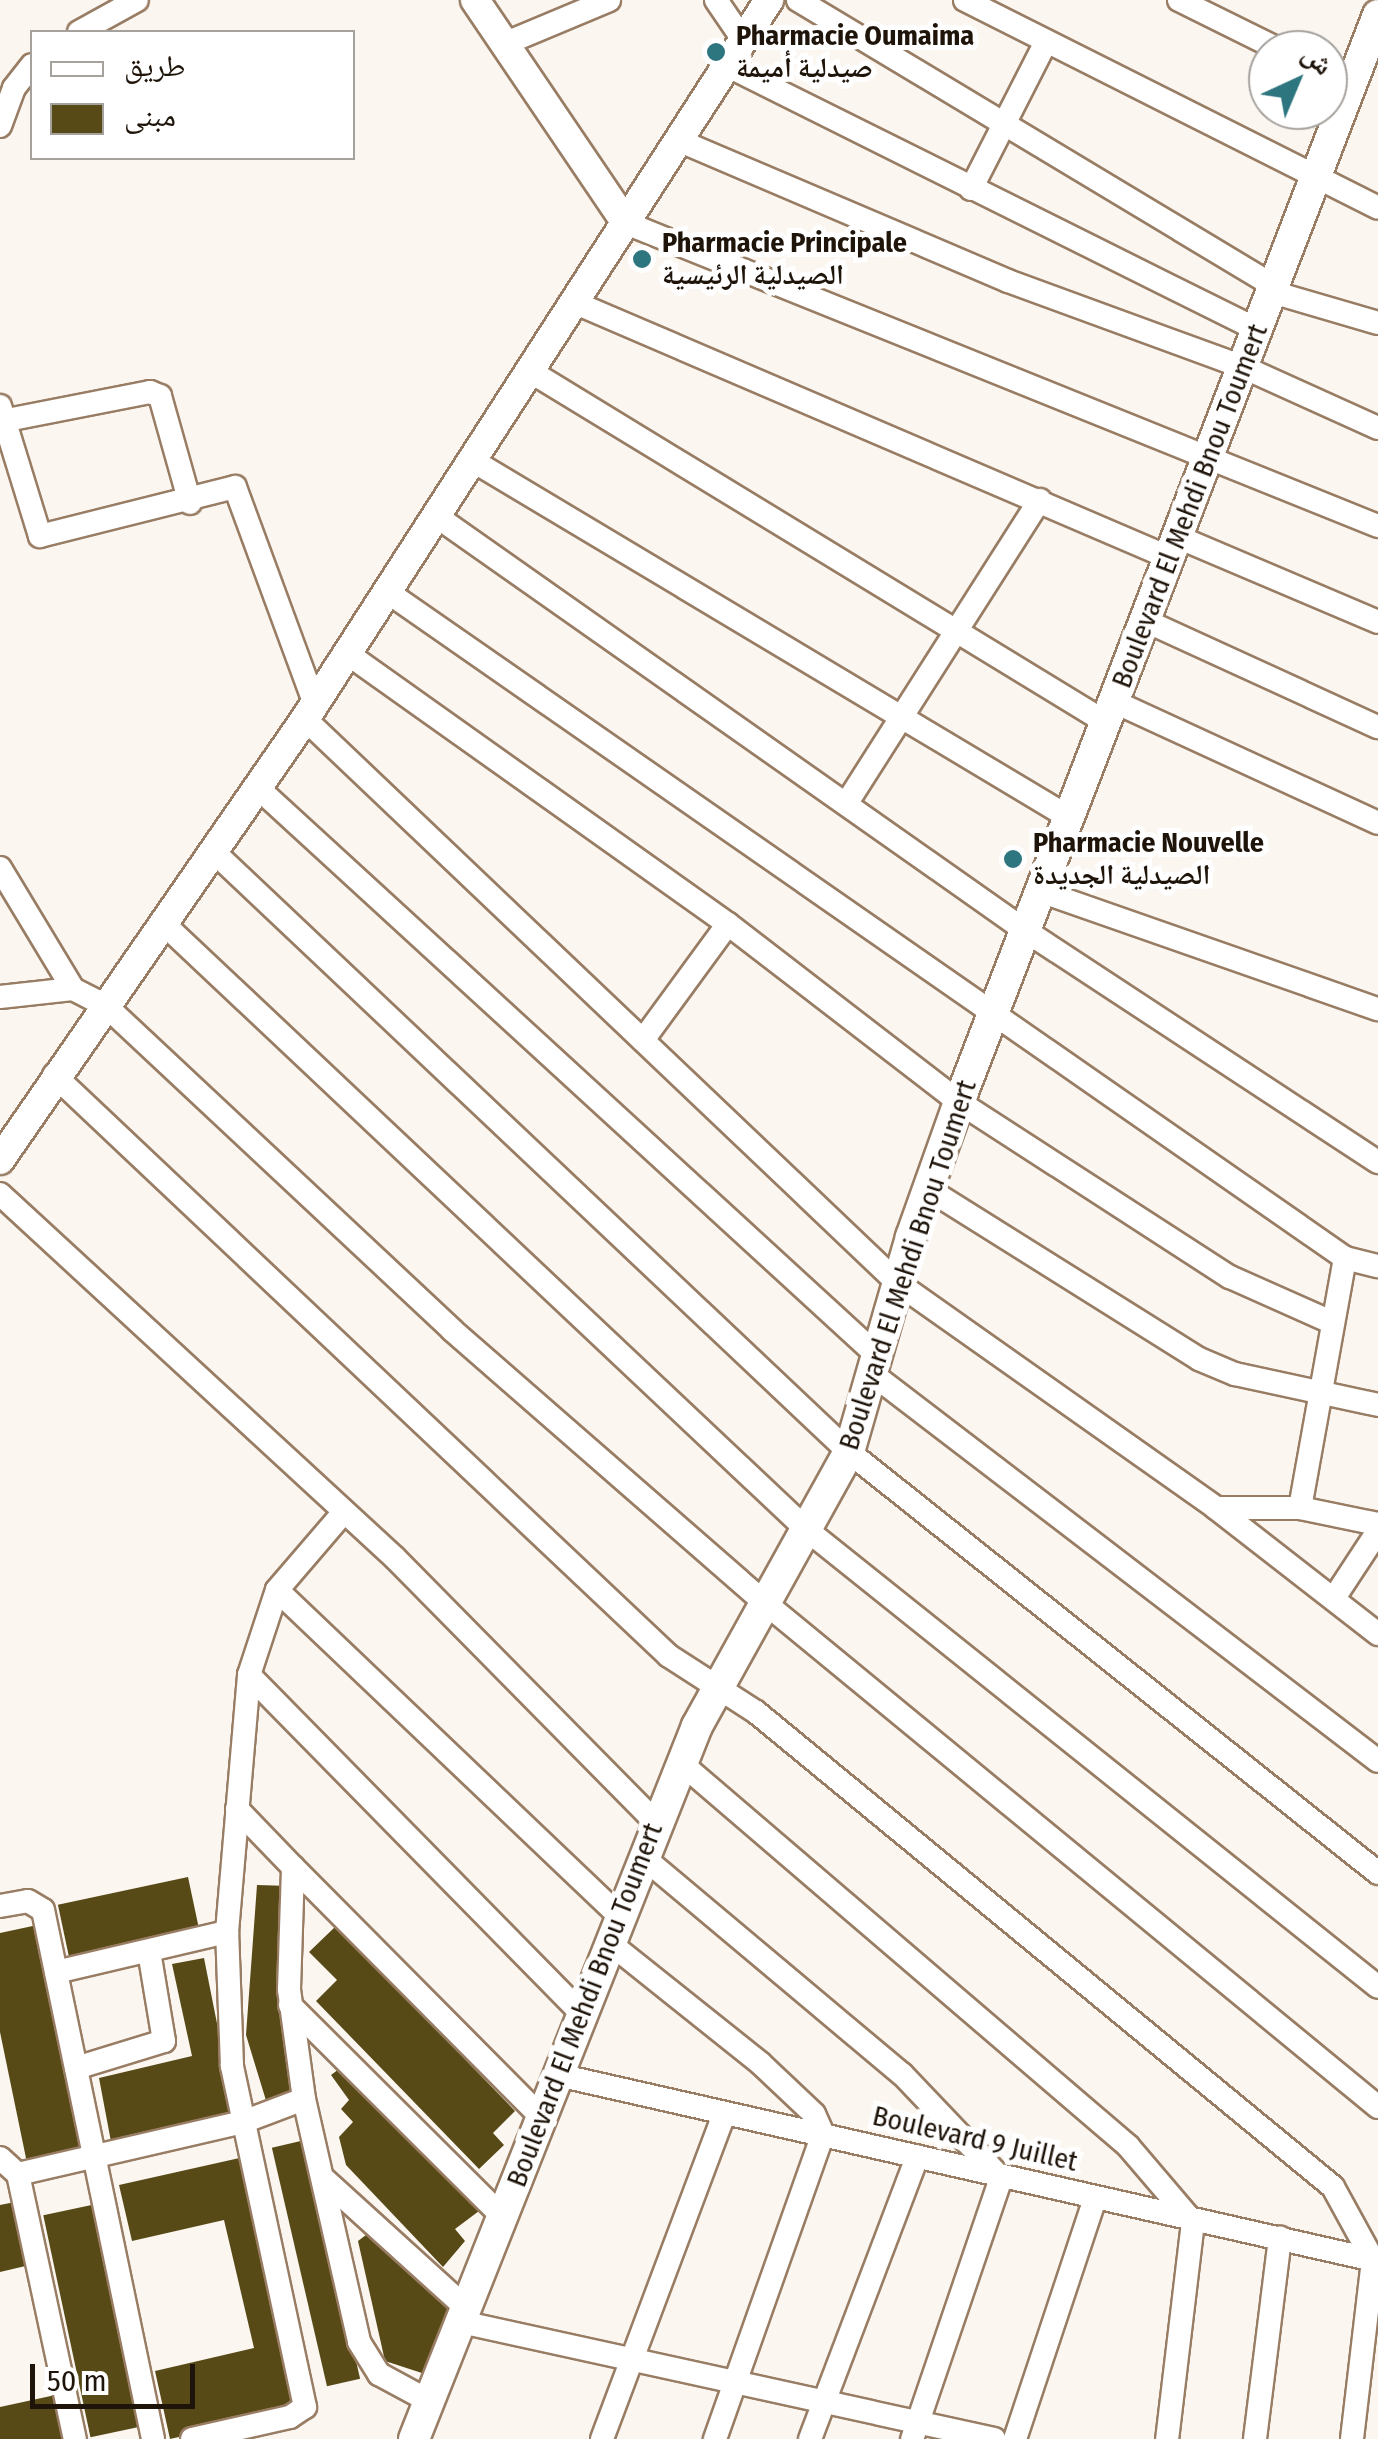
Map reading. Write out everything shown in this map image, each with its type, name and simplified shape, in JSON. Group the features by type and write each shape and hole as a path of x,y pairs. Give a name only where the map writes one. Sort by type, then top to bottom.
{"main road":[{"name":"Boulevard El Mehdi Bnou Toumert","path":"1348,66 1376,25"},
{"name":"Boulevard El Mehdi Bnou Toumert","path":"414,2439 681,1763 716,1687 849,1452 877,1367 898,1284 959,1102 1258,330 1325,130"}],"street":[{"path":"83,30 137,0"},
{"path":"476,0 626,223 1378,526"},
{"path":"504,44 609,0"},
{"path":"716,0 744,42"},
{"path":"0,1160 54,1075 214,852 439,518 770,0"},
{"path":"798,0 1273,289 1378,324"},
{"path":"966,0 1378,208"},
{"path":"1179,0 1248,34"},
{"path":"971,188 1046,42"},
{"path":"728,66 1258,330"},
{"path":"0,126 14,88 30,68"},
{"path":"680,141 1008,282 1243,367 1378,428"},
{"path":"578,304 1040,500 1378,622"},
{"path":"533,373 956,628 1111,712 1378,823"},
{"path":"190,503 160,396 1,413 40,536 190,503 235,486 310,712 898,1284 1216,1508 1378,1634"},
{"path":"475,462 1070,818"},
{"path":"848,801 1040,500"},
{"path":"439,518 848,801 1026,932 1378,1162"},
{"path":"388,594 1345,1258 1378,1265"},
{"path":"1146,621 1378,727"},
{"path":"348,654 728,924 959,1102 1230,1277 1330,1322"},
{"path":"258,788 877,1367 1378,1761"},
{"path":"214,852 849,1452 1378,1873"},
{"path":"0,868 72,989 105,1006 452,1330 764,1602 1378,2107"},
{"path":"1042,892 1378,1009"},
{"path":"164,924 806,1530 1378,1986"},
{"path":"643,1040 728,924"},
{"path":"0,996 72,989"},
{"path":"54,1075 642,1632 786,1736 1333,2187 1375,2260 1352,2439"},
{"path":"928,1189 1199,1359 1235,1374 1378,1405"},
{"path":"0,1194 343,1514 656,1824"},
{"path":"1300,1508 1330,1322 1345,1258"},
{"path":"1216,1508 1300,1508 1378,1528 1334,1598"},
{"path":"192,2439 290,2417 306,2398 243,2122 227,2027 227,1932 249,1675 277,1590 343,1514"},
{"path":"277,1590 615,1931 814,2114 823,2134 715,2439"},
{"path":"249,1675 582,2014"},
{"path":"681,1763 1128,2146 1193,2222 1167,2439"},
{"path":"237,1809 541,2116"},
{"path":"643,1857 926,2095 1000,2178 915,2431"},
{"path":"294,1867 290,2004 304,2099 367,2360 379,2374 429,2402"},
{"path":"0,1906 36,1902 56,1972 153,2439"},
{"path":"56,1972 227,1932"},
{"path":"76,2068 164,2041 150,1951"},
{"path":"290,2004 502,2216"},
{"name":"Boulevard 9 Juillet","path":"558,2075 1193,2222 1375,2260"},
{"path":"18,2174 243,2122 304,2099"},
{"path":"602,2439 724,2114"},
{"path":"810,2439 917,2156"},
{"path":"0,2158 18,2174 75,2439"},
{"path":"325,2180 464,2315 824,2402 915,2431 994,2439"},
{"path":"1015,2439 1095,2198"},
{"path":"1255,2439 1280,2238"}],"building":[{"path":"188,1877 200,1934 70,1961 58,1905"},
{"path":"257,1885 290,1886 283,2028 297,2097 268,2107 246,2035"},
{"path":"42,1924 89,2151 27,2163 0,2032 0,1933"},
{"path":"336,1926 515,2111 493,2133 504,2145 479,2169 316,2001 337,1980 309,1952"},
{"path":"204,1958 236,2119 112,2147 99,2078 192,2056 172,1964"},
{"path":"343,2066 479,2211 455,2229 465,2241 443,2267 346,2165 339,2137 353,2122 341,2109 349,2100 331,2075"},
{"path":"305,2140 360,2379 327,2386 272,2148"},
{"path":"244,2157 302,2409 170,2439 155,2371 254,2348 224,2220 132,2241 119,2185"},
{"path":"20,2201 34,2264 0,2272 0,2205"},
{"path":"101,2203 148,2425 90,2437 43,2215"},
{"path":"374,2229 453,2310 428,2375 385,2361 358,2241"},
{"path":"60,2394 71,2439 0,2439 0,2407"}],"place":[{"name":"Pharmacie Oumaima صيدلية أميمة","path":"716,52"},
{"name":"Pharmacie Principale الصيدلية الرئيسية","path":"642,259"},
{"name":"Pharmacie Nouvelle الصيدلية الجديدة","path":"1013,859"}]}
